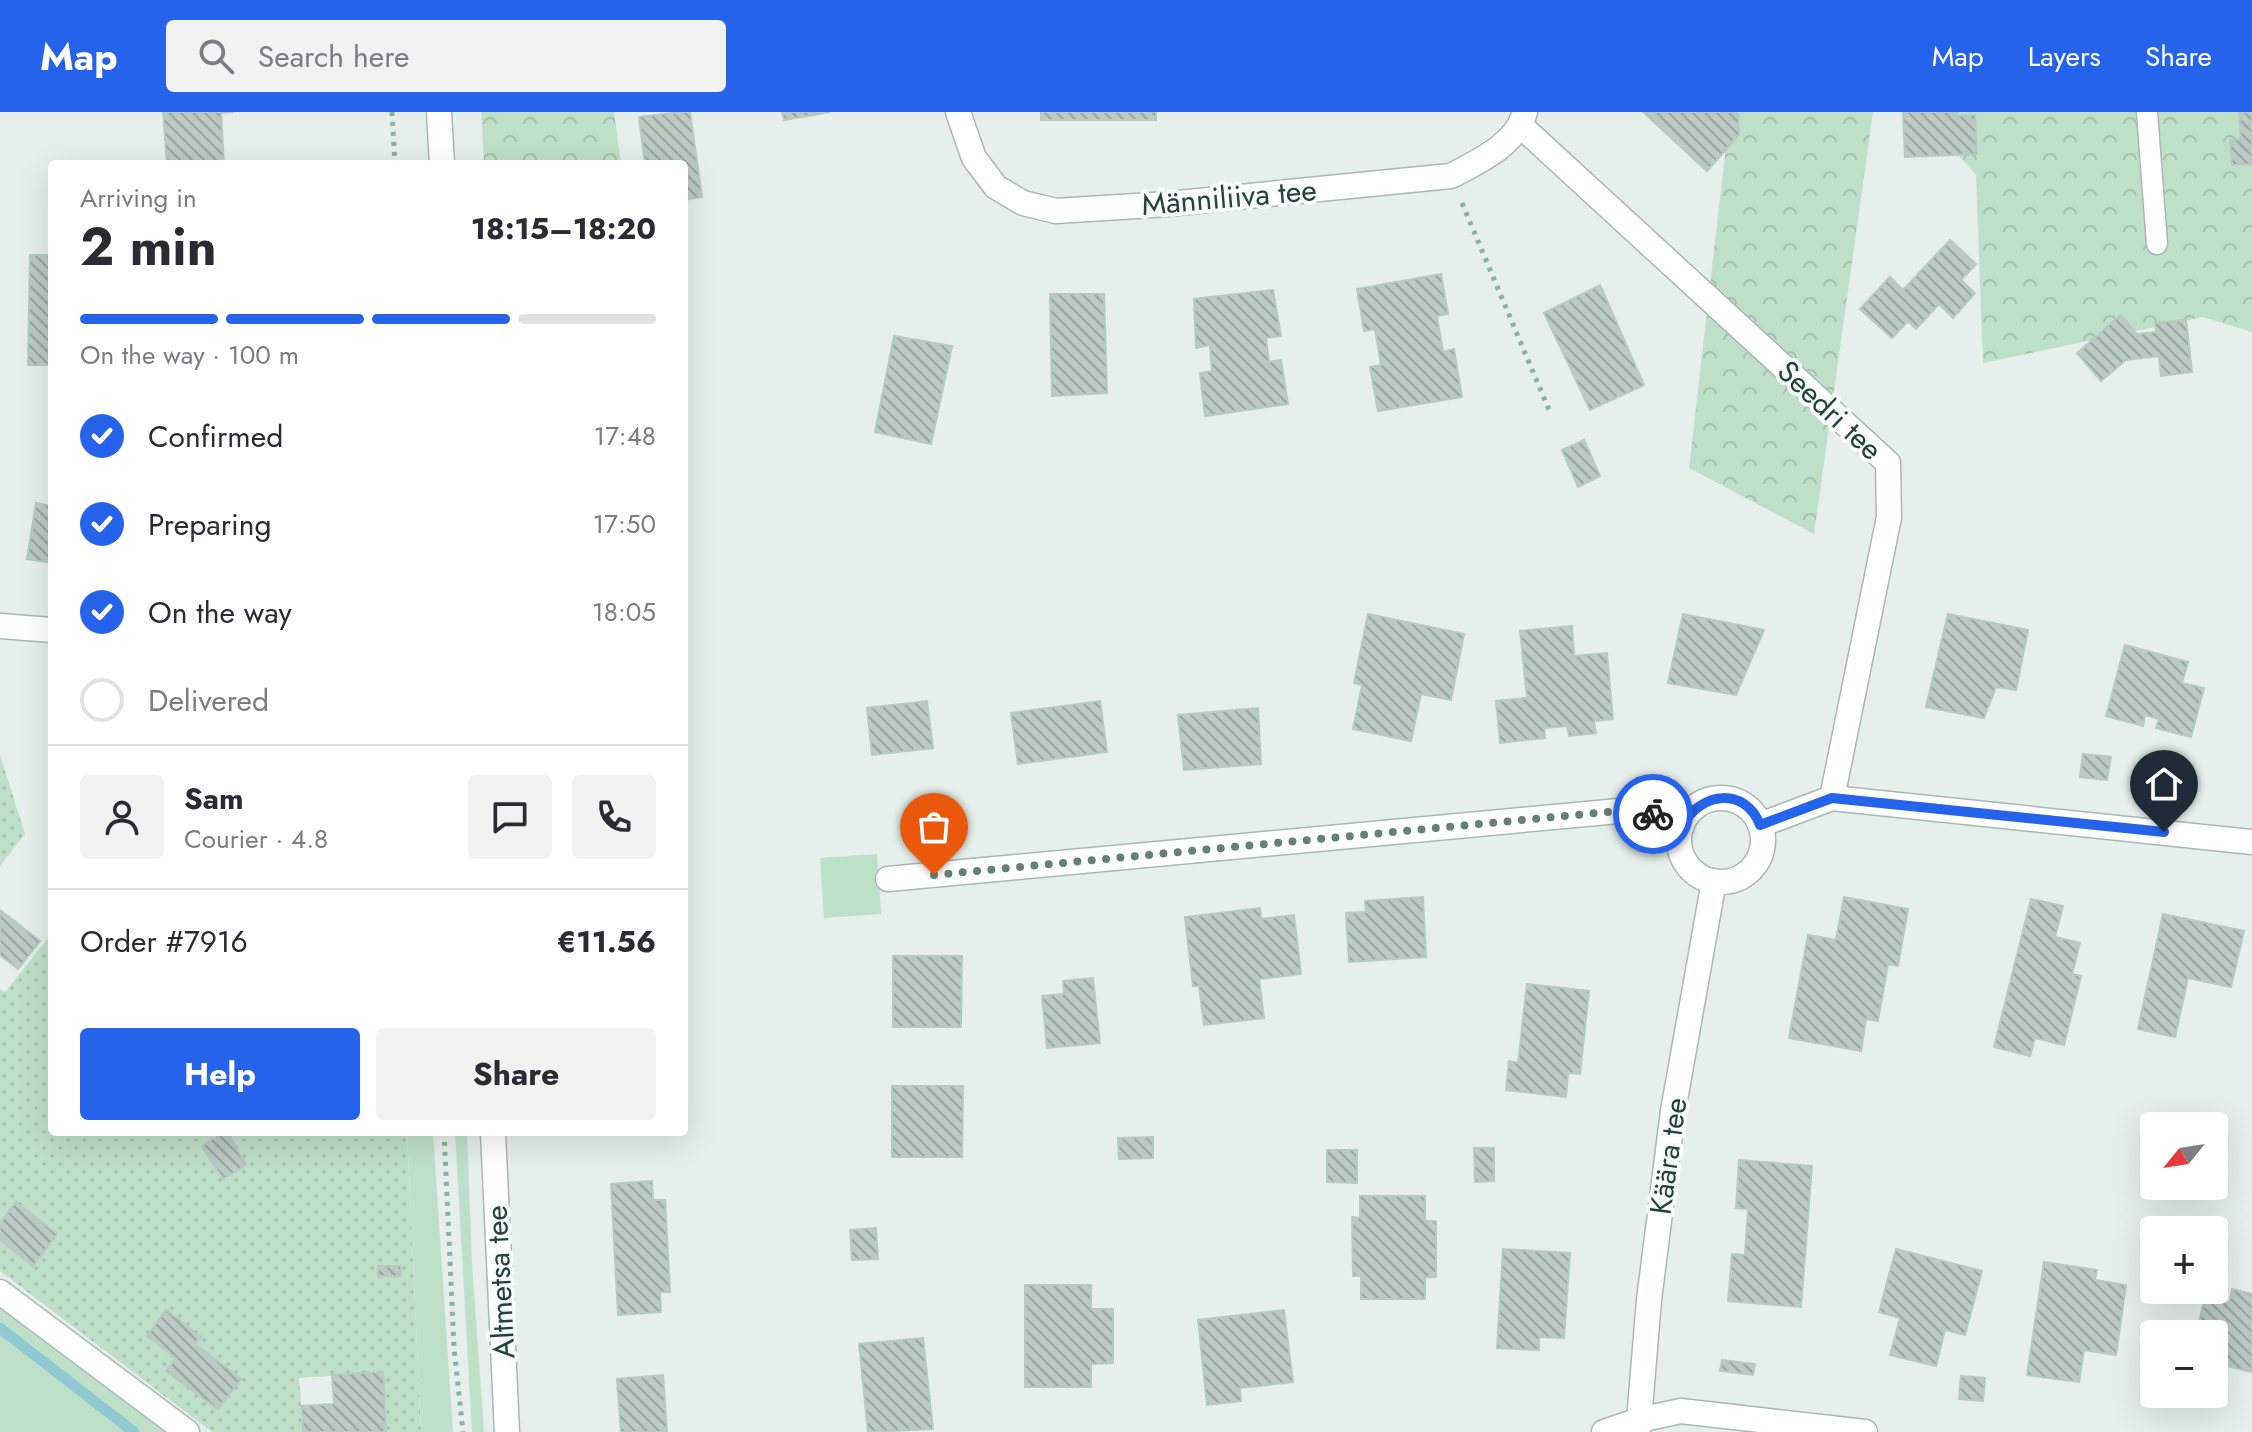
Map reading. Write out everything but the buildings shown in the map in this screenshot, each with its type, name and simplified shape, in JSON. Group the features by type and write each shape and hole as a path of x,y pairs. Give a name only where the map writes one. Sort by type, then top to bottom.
{"street":[{"path":"439,112 442,160"},
{"name":"Männiliiva tee","path":"958,112 974,158 996,187 1023,203 1056,211 1168,204 1451,176 1489,156 1523,119"},
{"name":"Seedri tee","path":"1523,119 1888,463 1889,517 1832,798"},
{"path":"0,626 48,630"},
{"path":"1726,798 1740,802 1751,810 1760,825 1763,848 1758,862 1738,879 1724,883 1698,875 1688,866 1681,853 1679,839 1688,814 1699,804 1712,799 1726,798"},
{"path":"1760,825 1832,798 2252,842"},
{"path":"888,879 1640,809 1682,826"},
{"name":"Käära tee","path":"1638,1426 1649,1300 1673,1111 1714,881"},
{"name":"Altmetsa tee","path":"493,1136 507,1432"},
{"path":"0,1292 187,1432"},
{"path":"1604,1432 1638,1426 1681,1411 1865,1432"}],"lane":[{"path":"2147,112 2157,244"}],"path":[{"path":"392,112 395,160"},
{"path":"1451,176 1549,410"},
{"path":"444,1136 454,1347 463,1432"}],"green space":[{"path":"481,112 614,112 620,160 484,160"},
{"path":"1730,112 1873,112 1814,534 1689,468"},
{"path":"1920,112 2252,112 2252,332 2203,317 1983,363 1976,175"},
{"path":"0,755 25,834 0,866"},
{"path":"877,854 881,914 824,918 820,858"},
{"path":"48,938 48,1136 407,1136 421,1432 386,1432 382,1372 299,1378 303,1432 212,1432 0,1271 0,989 5,992"},
{"path":"407,1136 433,1136 453,1432 421,1432"},
{"path":"455,1136 467,1136 484,1432 472,1432"},
{"path":"0,1300 173,1432 0,1432"}],"waterway":[{"path":"0,1328 134,1432"}],"way so far":[{"path":"934,875 1640,809 1653,814"}],"route":[{"path":"1653,814 1682,826 1688,814 1699,804 1726,798 1740,802 1751,810 1760,825 1832,798 2164,832"}]}
